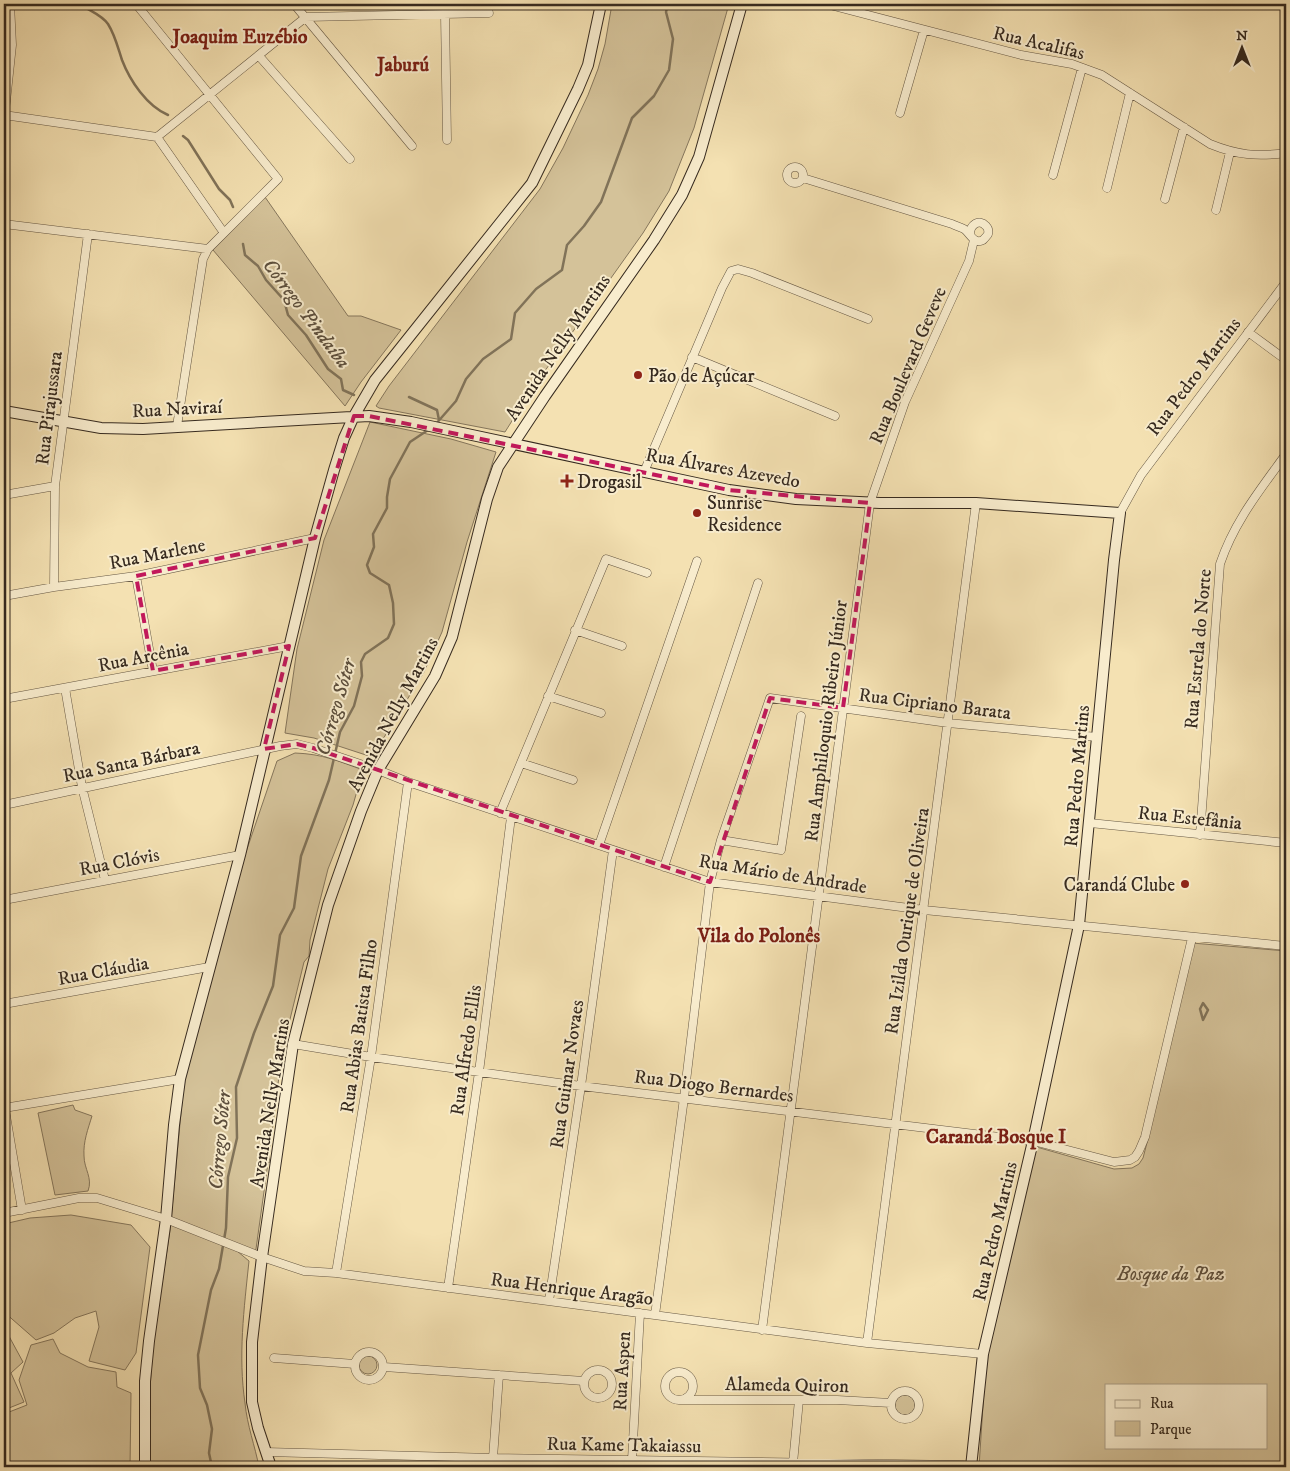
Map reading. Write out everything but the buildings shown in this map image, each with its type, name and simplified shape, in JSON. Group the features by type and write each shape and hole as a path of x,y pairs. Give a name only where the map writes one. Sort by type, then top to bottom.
{"main road":[{"path":"145,1467 145,1381 166,1220 180,1079 240,855 315,538 344,438 354,416 375,380 532,182 574,98 588,65 601,4"},
{"name":"Avenida Nelly Martins","path":"271,1467 252,1402 252,1342 262,1257 293,1044 328,905 378,770 435,676 452,636 488,494 498,468 513,443 654,240 682,196 699,157 742,4"},
{"name":"Rua Naviraí","path":"4,411 101,428 144,429 354,416"},
{"name":"Rua Álvares Azevedo","path":"354,416 369,416 411,422 729,490 796,499 870,503 976,503 1120,512"},
{"name":"Rua Pedro Martins","path":"975,1467 983,1354 1033,1141 1079,925 1116,537 1120,512"}],"street":[{"path":"4,120 12,45 7,14 10,4"},
{"path":"136,4 278,179 208,249 203,259 177,426"},
{"path":"294,4 412,146"},
{"name":"Rua Acalifas","path":"826,4 1021,56 1072,64 1102,75 1210,144 1230,152 1249,155 1286,153"},
{"path":"4,115 157,137 306,17 489,13"},
{"path":"446,14 447,140"},
{"path":"900,113 924,30"},
{"path":"259,56 350,159"},
{"path":"1054,175 1082,68"},
{"path":"1107,188 1130,93"},
{"path":"1165,199 1184,127"},
{"path":"157,137 224,233"},
{"path":"1216,210 1230,152"},
{"name":"Rua Boulevard Geveve","path":"803,178 964,228 972,237 969,261 905,402 870,503"},
{"path":"4,224 208,249"},
{"name":"Rua Pirajussara","path":"54,587 55,486 88,234"},
{"path":"644,472 722,288 731,271 738,269 752,273 868,319"},
{"name":"Rua Pedro Martins","path":"1120,512 1141,475 1286,282"},
{"path":"1248,332 1286,360"},
{"path":"692,358 834,416"},
{"name":"Rua Estrela do Norte","path":"1200,835 1220,564 1227,542 1240,519 1286,454"},
{"path":"4,495 55,486"},
{"name":"Rua Amphiloquio Ribeiro Júnior","path":"762,1330 870,503"},
{"name":"Rua Izilda Ourique de Oliveira","path":"867,1344 976,503"},
{"name":"Rua Marlene","path":"4,596 136,576 315,538"},
{"path":"500,813 606,558 646,573"},
{"path":"599,845 697,561"},
{"path":"136,576 152,671"},
{"path":"664,867 758,583"},
{"path":"575,630 622,646"},
{"name":"Rua Arcênia","path":"4,699 289,646"},
{"path":"65,688 82,787 105,880"},
{"path":"548,696 601,713"},
{"name":"Rua Cipriano Barata","path":"721,840 770,698 948,723 1097,737"},
{"path":"655,1315 710,882 721,840 781,850 801,716"},
{"name":"Rua Mário de Andrade","path":"264,749 297,744 321,751 511,817 710,882 924,910 1286,946"},
{"name":"Rua Santa Bárbara","path":"4,805 264,749"},
{"path":"521,762 574,780"},
{"name":"Rua Abias Batista Filho","path":"336,1273 371,1057 408,782"},
{"name":"Rua Alfredo Ellis","path":"448,1288 479,1072 511,817"},
{"name":"Rua Estefânia","path":"1090,823 1286,843"},
{"name":"Rua Guimar Novaes","path":"549,1302 582,1086 612,850"},
{"name":"Rua Clóvis","path":"4,900 240,855"},
{"name":"Rua Diogo Bernardes","path":"293,1044 371,1057 582,1086 1033,1141 1114,1162 1130,1160 1140,1151 1145,1137 1192,938"},
{"name":"Rua Cláudia","path":"4,1004 209,967"},
{"path":"22,1210 4,1106 180,1079"},
{"name":"Rua Henrique Aragão","path":"4,1213 79,1198 97,1198 166,1220 304,1271 336,1273 867,1344 983,1354"},
{"name":"Rua Aspen","path":"632,1460 640,1313"},
{"path":"367,1351 379,1355 384,1367 378,1377 368,1380 358,1375 355,1364 357,1358 367,1351"},
{"path":"274,1358 355,1364"},
{"path":"384,1367 584,1381"},
{"path":"493,1458 499,1375"},
{"name":"Alameda Quiron","path":"682,1400 837,1400 891,1403"},
{"path":"792,1463 798,1400"},
{"name":"Rua Kame Takaiassu","path":"266,1452 975,1467"}],"highlighted area":[{"path":"354,416 369,416 729,490 870,503 843,708 770,698 710,882 313,748 297,744 264,749 289,646 153,671 136,576 315,538"}],"green space":[{"path":"612,4 729,4 694,128 669,191 643,233 532,389 505,432 379,408 376,406 389,386 540,189 563,148 588,95 605,44"},
{"path":"265,197 348,316 361,316 401,330 345,406 213,250"},
{"path":"370,422 451,439 496,452 467,542 442,632 424,672 372,757 314,738 285,733 297,649 324,540"},
{"path":"295,753 322,756 363,770 353,805 328,869 310,940 309,956 304,962 282,1052 269,1157 270,1162 268,1163 255,1256 237,1251 249,1261 242,1332 242,1368 246,1411 259,1467 149,1467 148,1419 153,1344 170,1230 184,1081 245,855 277,761"},
{"name":"Bosque da Paz","path":"1192,943 1286,951 1286,1467 979,1467 986,1359 1033,1146 1114,1169 1132,1168 1139,1164 1143,1158"},
{"path":"73,1105 75,1110 92,1116 84,1146 84,1161 89,1178 88,1191 55,1195 38,1113"},
{"path":"71,1215 131,1225 150,1247 136,1353 125,1370 89,1361 99,1327 96,1311 75,1318 54,1333 36,1340 4,1312 4,1224 30,1218"},
{"path":"4,1327 23,1362 11,1373 24,1402 4,1410"},
{"path":"53,1339 60,1353 88,1367 116,1372 117,1387 131,1393 130,1467 4,1467 4,1414 27,1405 19,1380 31,1345"},
{"path":"364,1356 372,1356 377,1361 375,1372 364,1374 359,1369 359,1361"},
{"path":"905,1395 912,1398 915,1405 912,1412 905,1415 898,1412 895,1405 898,1398"}],"waterway":[{"name":"Córrego Pindaíba","path":"80,4 98,15 108,24 125,68 140,92 153,106 168,115"},
{"name":"Córrego Sóter","path":"435,425 456,401 466,379 483,359 511,339 515,313 536,289 562,270 567,245 584,226 601,202 632,118 654,96 669,70 673,39 666,12 668,4"},
{"name":"Córrego Pindaíba","path":"183,136 188,140 219,189 230,200 233,207"},
{"name":"Córrego Pindaíba","path":"243,244 245,255 258,266 266,280 284,300 288,315 306,335 328,369 341,379 343,390 354,395"},
{"name":"Córrego Pindaíba","path":"409,397 437,410 439,420"},
{"name":"Córrego Sóter","path":"212,1467 209,1453 212,1429 207,1405 200,1388 198,1355 211,1290 219,1269 226,1228 228,1177 237,1138 236,1087 254,1033 273,986 280,935 294,908 301,856 329,780 340,732 354,706 362,676 361,662 365,654 388,638 394,624 393,603 389,585 370,573 367,565 374,547 373,534 387,508 390,479 410,442 428,430"},
{"path":"1203,1003 1208,1010 1203,1020 1200,1009 1203,1003"}],"place":[{"name":"Pão de Açúcar","path":"638,375"},
{"name":"Drogasil","path":"567,481"},
{"name":"Sunrise Residence","path":"697,513"},
{"name":"Carandá Clube","path":"1185,884"}],"district":[{"name":"Joaquim Euzébio","path":"240,36"},
{"name":"Jaburú","path":"403,64"},
{"name":"Vila do Polonês","path":"759,935"},
{"name":"Carandá Bosque I","path":"996,1136"}]}
